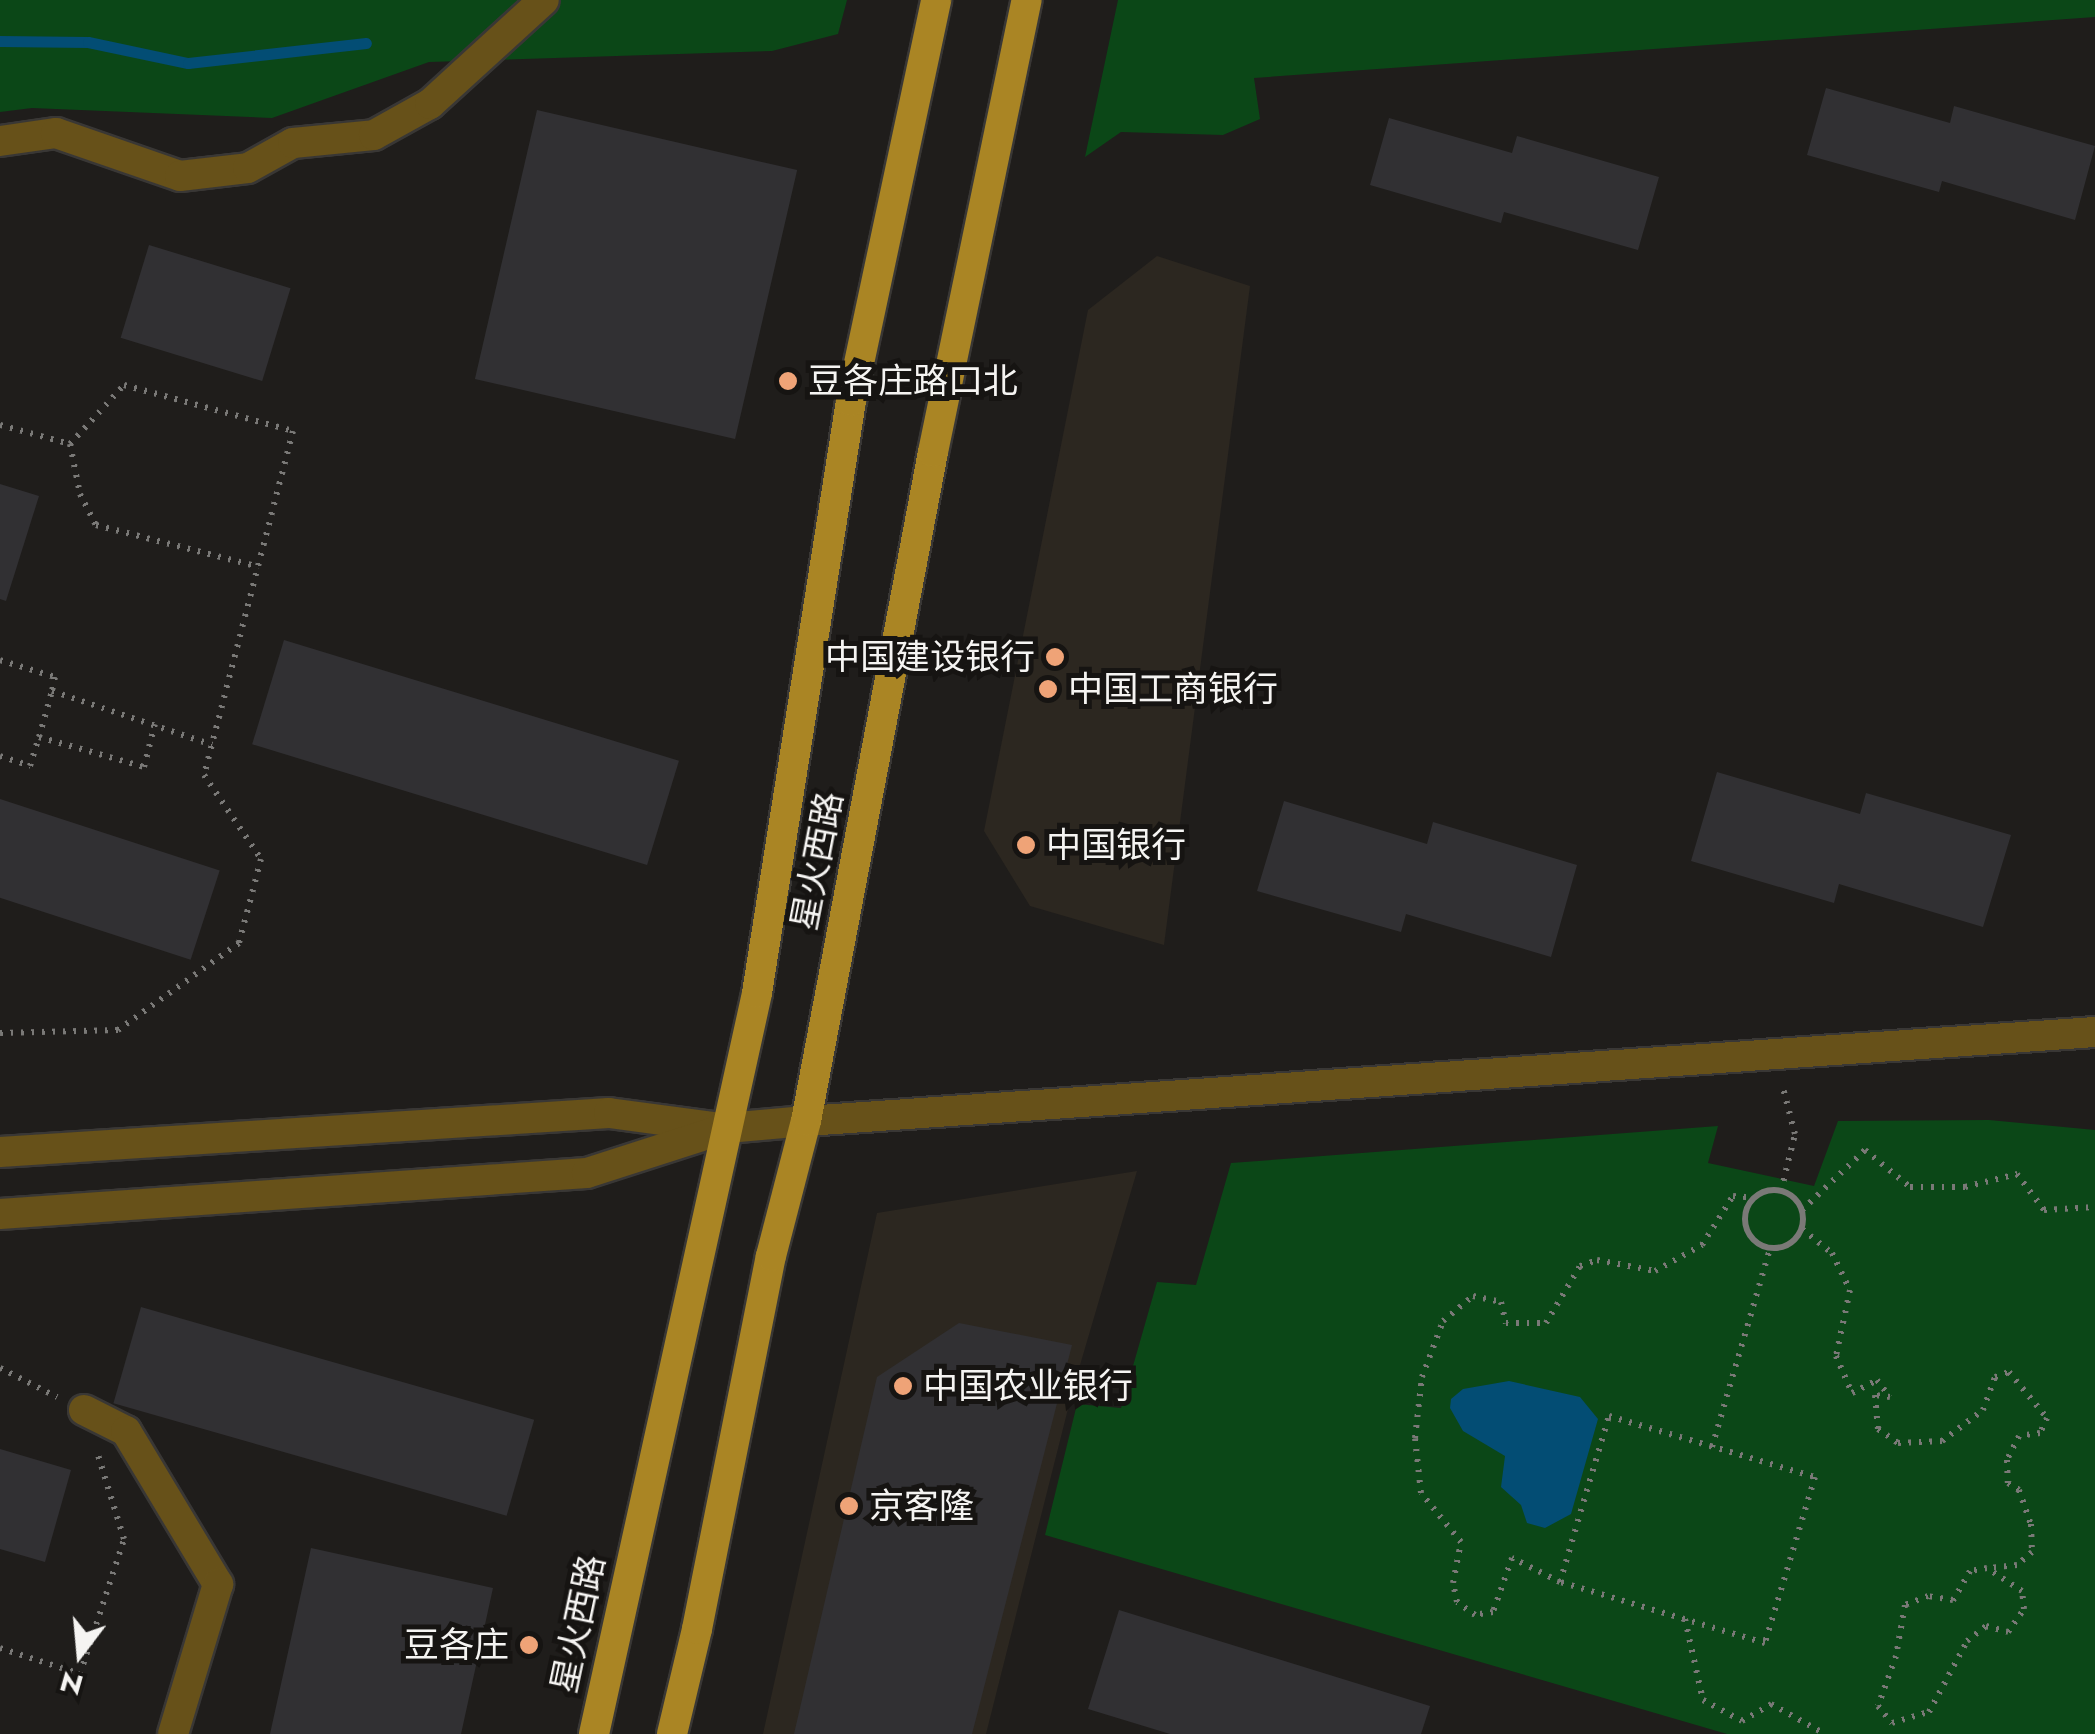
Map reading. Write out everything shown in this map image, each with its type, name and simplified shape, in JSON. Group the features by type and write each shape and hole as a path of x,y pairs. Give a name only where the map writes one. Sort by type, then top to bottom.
{"main road":[{"name":"星火西路","path":"594,1734 757,993 851,401 936,0"},
{"name":"星火西路","path":"672,1734 771,1256 806,1121 933,452 1027,0"}],"street":[{"path":"0,141 56,133 180,176 248,168 293,144 374,135 430,104 544,0"},
{"path":"0,1152 610,1113 726,1128 2095,1032"},
{"path":"0,1214 586,1173 726,1128"},
{"path":"84,1410 126,1431 218,1584 173,1734"}],"path":[{"path":"0,1032 118,1030 239,944 261,860 204,775 293,432 124,385 70,444"},
{"path":"0,425 70,444"},
{"path":"70,444 80,494 96,526 259,567"},
{"path":"0,660 56,677 30,766 0,756"},
{"path":"52,691 212,745"},
{"path":"39,737 144,768 155,724"},
{"path":"1775,1054 1795,1134 1780,1191"},
{"path":"1754,1198 1745,1224 1754,1240 1770,1248 1790,1245 1802,1230 1802,1210 1865,1150 1910,1187 1965,1187 2017,1174 2044,1210 2095,1207"},
{"path":"1560,1582 1609,1416 1814,1477 1766,1643 1560,1582 1512,1558 1493,1612 1475,1615 1457,1602 1454,1583 1460,1542 1422,1493 1415,1438 1422,1377 1443,1322 1472,1296 1502,1302 1506,1323 1546,1324 1580,1266 1597,1260 1655,1271 1702,1245 1732,1196 1754,1198 1780,1191"},
{"path":"1780,1191 1802,1210"},
{"path":"1802,1230 1832,1254 1850,1290 1836,1356 1852,1392 1877,1380 1890,1397 1876,1395 1878,1430 1898,1443 1942,1441 1983,1410 1995,1376 2010,1372 2047,1418 2040,1433 2019,1436 2007,1460 2008,1483 2020,1490 2031,1524 2032,1552 2017,1565 1987,1568 1970,1571 1953,1600 1928,1596 1904,1605 1896,1656 1878,1706 1892,1723 1929,1712 1967,1641 1986,1626 2008,1632 2024,1609 2022,1591 1987,1568"},
{"path":"1712,1447 1770,1248"},
{"path":"0,1368 84,1410 124,1539 80,1674 0,1648"},
{"path":"1685,1619 1703,1700 1742,1720 1772,1704 1824,1734"}],"shaded area":[{"path":"1157,256 1250,286 1164,945 1030,906 984,831 1088,310"},
{"path":"1137,1171 1073,1389 986,1734 763,1734 877,1213"}],"green space":[{"path":"0,0 847,0 838,34 772,51 429,62 272,118 32,108 0,112"},
{"path":"1118,0 2095,0 2095,17 1254,78 1260,119 1223,135 1121,132 1085,157"},
{"path":"1989,1120 2095,1130 2095,1734 1727,1734 1045,1535 1077,1404 1121,1408 1157,1282 1196,1285 1231,1163 1718,1126 1708,1163 1814,1186 1838,1121"}],"water":[{"path":"1509,1381 1580,1397 1598,1419 1571,1514 1545,1528 1527,1523 1521,1505 1501,1487 1505,1456 1463,1431 1450,1408 1451,1399 1463,1389"}],"building":[{"path":"1826,88 1950,123 1954,106 2095,146 2075,220 1942,181 1939,192 1807,155"},
{"path":"537,110 797,170 735,439 475,379"},
{"path":"1389,118 1512,153 1517,136 1659,177 1638,250 1504,212 1501,223 1370,185"},
{"path":"149,245 291,288 262,381 121,338"},
{"path":"0,484 39,496 6,601 0,599"},
{"path":"284,640 679,761 647,865 252,744"},
{"path":"1717,772 1860,814 1866,793 2011,835 1983,927 1839,884 1834,903 1691,861"},
{"path":"0,799 220,870 191,960 0,898"},
{"path":"1284,801 1427,844 1433,822 1577,865 1551,957 1406,914 1401,932 1257,891"},
{"path":"141,1307 534,1420 507,1516 113,1403"},
{"path":"959,1323 1072,1345 972,1734 794,1734 877,1377"},
{"path":"0,1449 71,1470 45,1562 0,1549"},
{"path":"311,1548 493,1588 461,1734 270,1734"},
{"path":"1119,1610 1430,1706 1421,1734 1170,1734 1088,1709"}],"waterway":[{"path":"0,41 88,42 188,63 366,43"}],"place":[{"name":"豆各庄路口北","path":"788,381"},
{"name":"中国建设银行","path":"1055,657"},
{"name":"中国工商银行","path":"1048,689"},
{"name":"中国银行","path":"1026,845"},
{"name":"中国农业银行","path":"903,1386"},
{"name":"京客隆","path":"849,1506"},
{"name":"豆各庄","path":"529,1645"}]}
